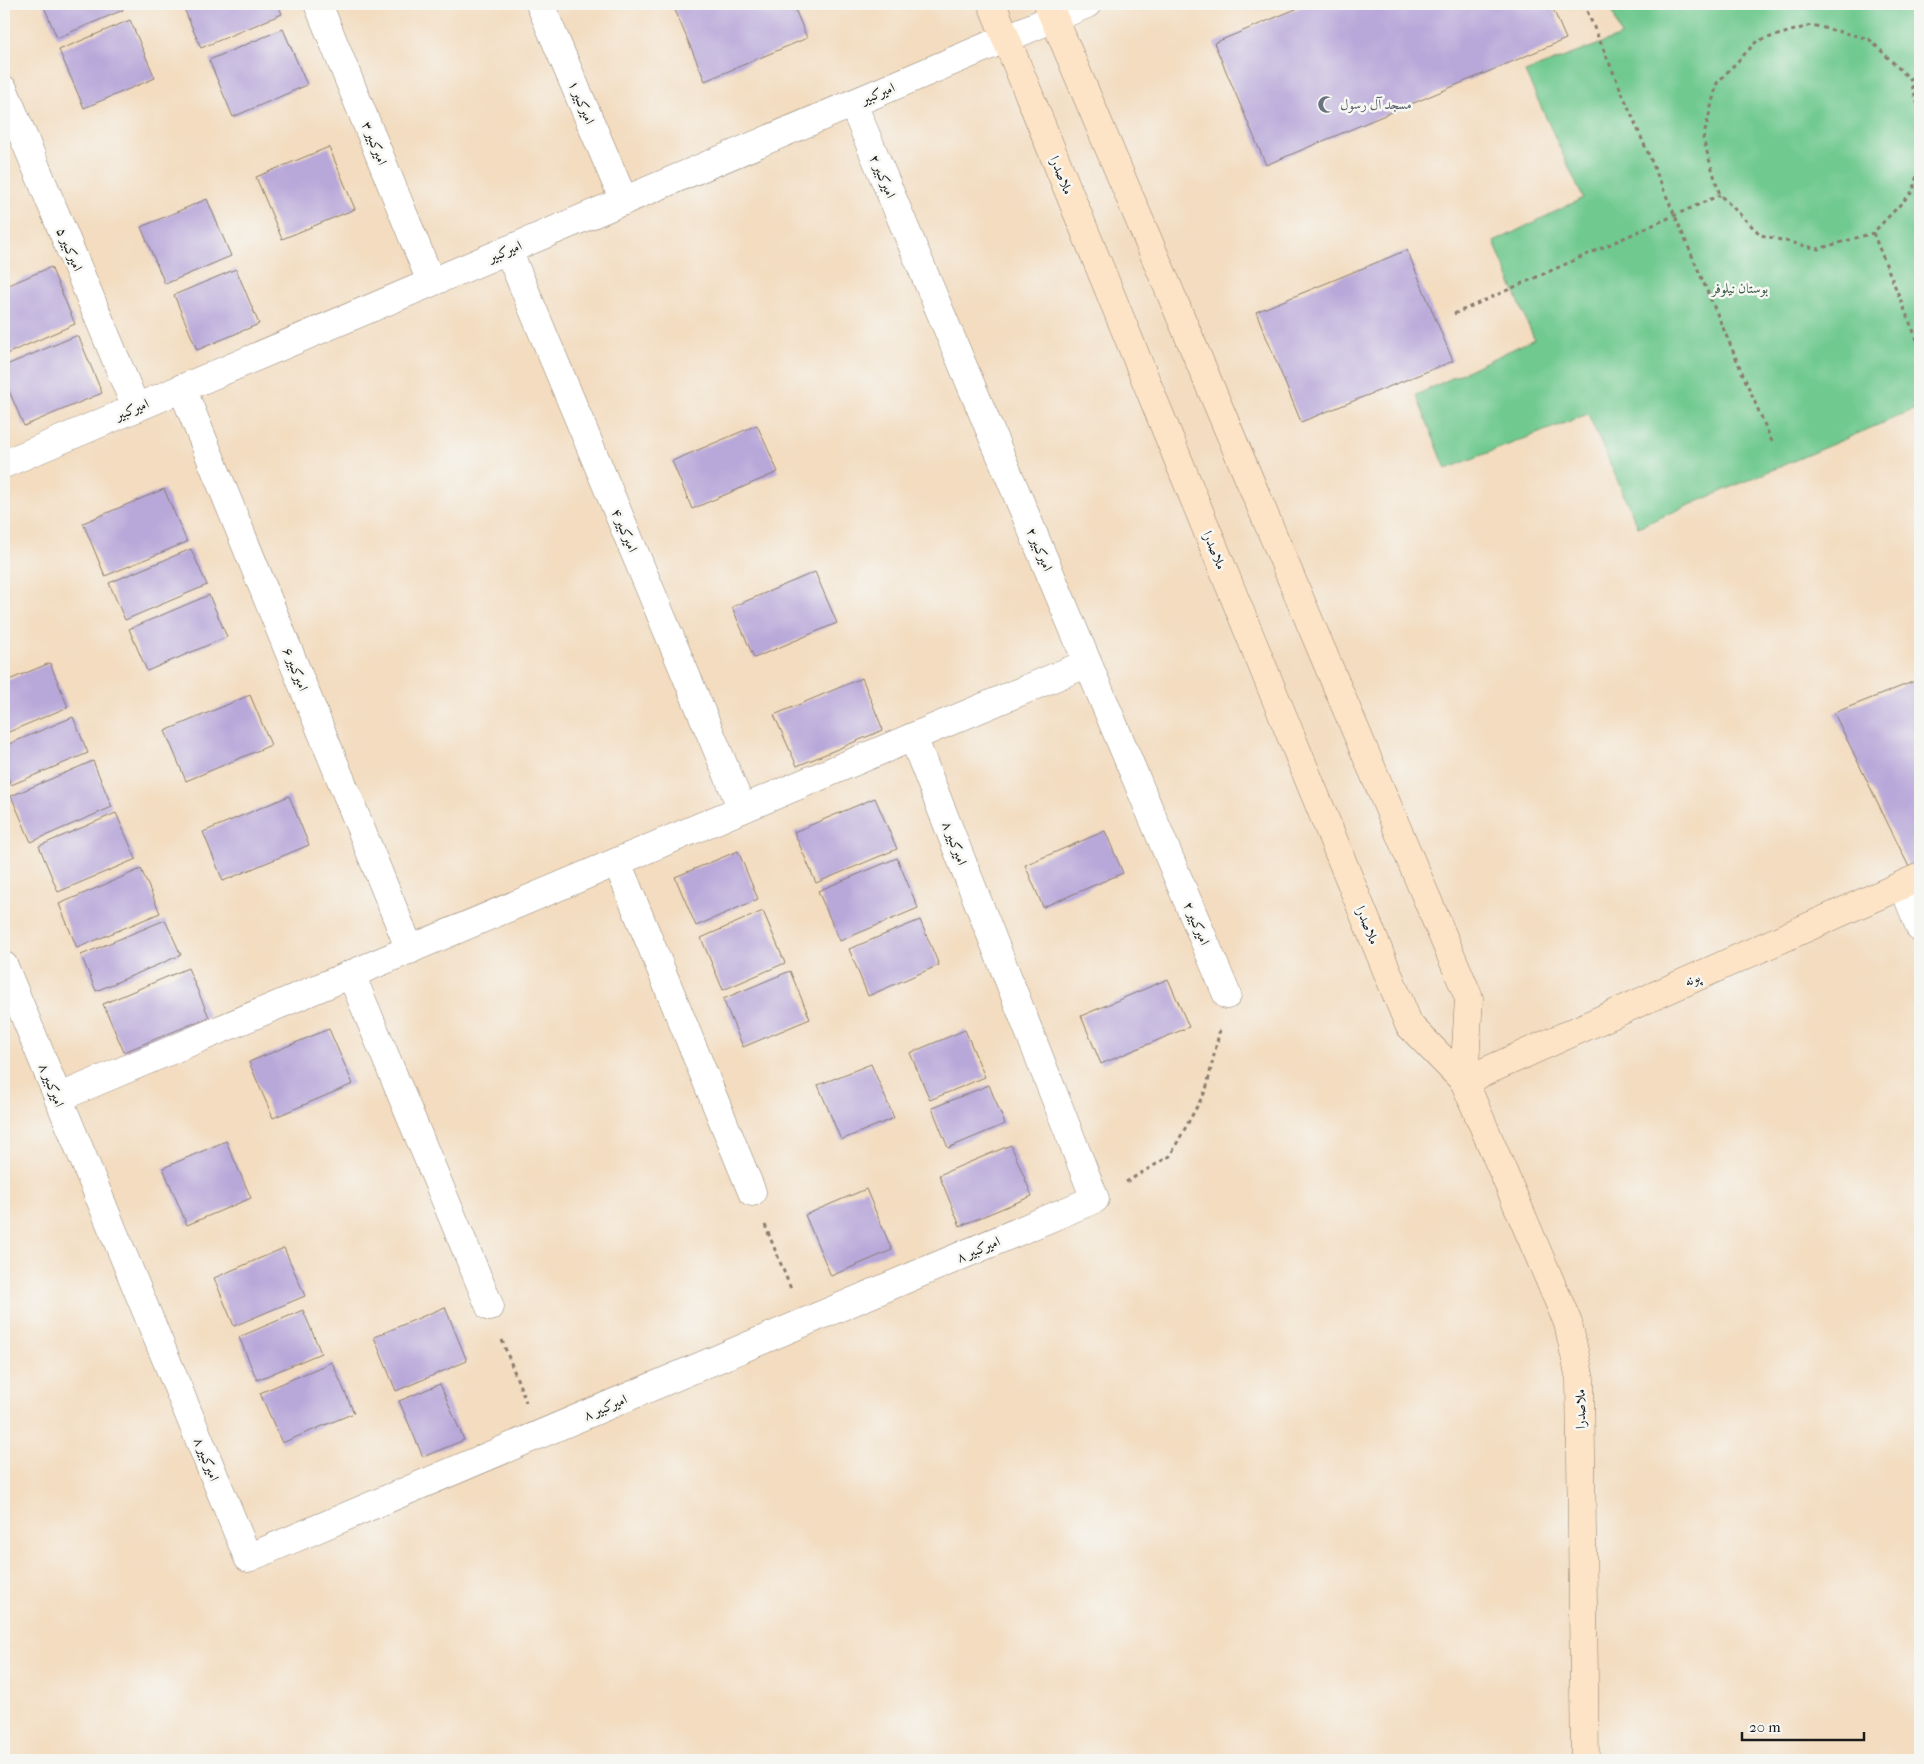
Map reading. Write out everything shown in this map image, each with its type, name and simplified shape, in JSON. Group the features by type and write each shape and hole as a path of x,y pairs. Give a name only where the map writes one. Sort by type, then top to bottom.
{"street":[{"name":"امیرکبیر ۳","path":"318,4 431,282"},
{"name":"امیرکبیر ۱","path":"540,4 624,201"},
{"name":"ملاصدرا","path":"992,4 1409,1025 1464,1081 1568,1323 1580,1379 1585,1760"},
{"name":"امیرکبیر","path":"4,464 1007,39 1051,11 1087,4"},
{"name":"ملاصدرا","path":"1051,11 1469,998 1464,1081"},
{"name":"امیرکبیر ۵","path":"4,90 136,408"},
{"name":"امیرکبیر ۲","path":"853,104 1227,994"},
{"name":"امیرکبیر ۴","path":"508,250 742,809"},
{"name":"امیرکبیر ۶","path":"182,388 410,950"},
{"path":"58,1098 1088,663"},
{"name":"امیرکبیر ۸","path":"4,966 248,1558 1095,1199 913,737"},
{"path":"617,862 752,1192"},
{"name":"پونه","path":"1464,1081 1911,881"},
{"path":"1911,881 1920,928"},
{"path":"351,974 490,1307"}],"path":[{"path":"1584,4 1772,442"},
{"path":"1920,112 1910,79 1869,39 1812,25 1757,41 1717,83 1703,140 1720,195 1761,235 1818,249 1873,233 1913,191 1920,162"},
{"path":"1910,79 1920,74"},
{"path":"1454,314 1720,195"},
{"path":"1873,233 1920,347"},
{"path":"1095,1199 1170,1156 1206,1090 1227,994"},
{"path":"752,1192 804,1322"},
{"path":"490,1307 539,1435"}],"green space":[{"name":"بوستان نیلوفر","path":"1610,4 1920,4 1920,407 1638,527 1588,414 1446,469 1416,395 1534,339 1494,242 1583,198 1525,72 1621,36"}],"building":[{"path":"43,4 121,4 123,10 57,38"},
{"path":"182,4 278,4 282,14 201,48"},
{"path":"690,4 793,4 807,38 705,81 675,10"},
{"name":"مسجد آل رسول","path":"1308,4 1551,4 1566,39 1266,165 1214,43"},
{"path":"130,20 155,78 84,108 59,50"},
{"path":"283,29 307,85 233,117 209,60"},
{"path":"329,147 355,209 282,239 256,177"},
{"path":"207,199 231,256 165,284 141,227"},
{"path":"1407,250 1453,361 1301,422 1256,312"},
{"path":"51,267 75,324 4,355 4,287"},
{"path":"236,269 259,324 197,350 174,295"},
{"path":"78,335 102,393 24,426 4,379 4,366"},
{"path":"757,425 778,472 692,509 672,461"},
{"path":"164,489 187,542 105,576 83,523"},
{"path":"191,549 207,585 125,620 109,583"},
{"path":"815,572 837,623 754,658 732,607"},
{"path":"209,595 227,637 147,671 129,629"},
{"path":"50,663 68,707 4,734 4,682"},
{"path":"862,678 883,730 797,766 774,715"},
{"path":"1920,679 1920,862 1909,867 1834,713"},
{"path":"250,695 271,745 186,781 165,731"},
{"path":"73,717 88,753 11,785 4,768 4,746"},
{"path":"93,761 112,807 31,842 11,796"},
{"path":"289,796 309,845 223,881 203,832"},
{"path":"875,798 897,849 816,883 794,832"},
{"path":"116,813 136,859 58,892 39,846"},
{"path":"1105,831 1123,873 1043,907 1025,865"},
{"path":"738,851 758,899 696,926 675,877"},
{"path":"897,858 918,908 840,941 818,891"},
{"path":"141,869 160,913 77,948 59,904"},
{"path":"763,911 785,963 723,990 701,938"},
{"path":"165,920 181,955 96,991 81,955"},
{"path":"920,920 939,965 868,996 849,949"},
{"path":"188,968 209,1017 124,1052 103,1004"},
{"path":"790,971 810,1019 743,1047 723,999"},
{"path":"1168,979 1189,1027 1101,1064 1081,1016"},
{"path":"329,1029 353,1084 273,1118 249,1062"},
{"path":"965,1030 985,1077 930,1100 910,1053"},
{"path":"871,1064 894,1118 841,1140 818,1085"},
{"path":"989,1085 1005,1124 948,1148 932,1108"},
{"path":"226,1141 251,1198 187,1225 163,1168"},
{"path":"1011,1145 1032,1196 960,1226 939,1175"},
{"path":"866,1189 892,1250 831,1276 805,1215"},
{"path":"284,1248 305,1296 234,1326 214,1278"},
{"path":"445,1307 467,1361 396,1391 374,1337"},
{"path":"303,1310 321,1353 257,1380 239,1337"},
{"path":"332,1362 354,1413 282,1443 260,1393"},
{"path":"440,1384 464,1440 423,1457 399,1401"}],"place":[{"name":"مسجد آل رسول","path":"1326,104"}]}
